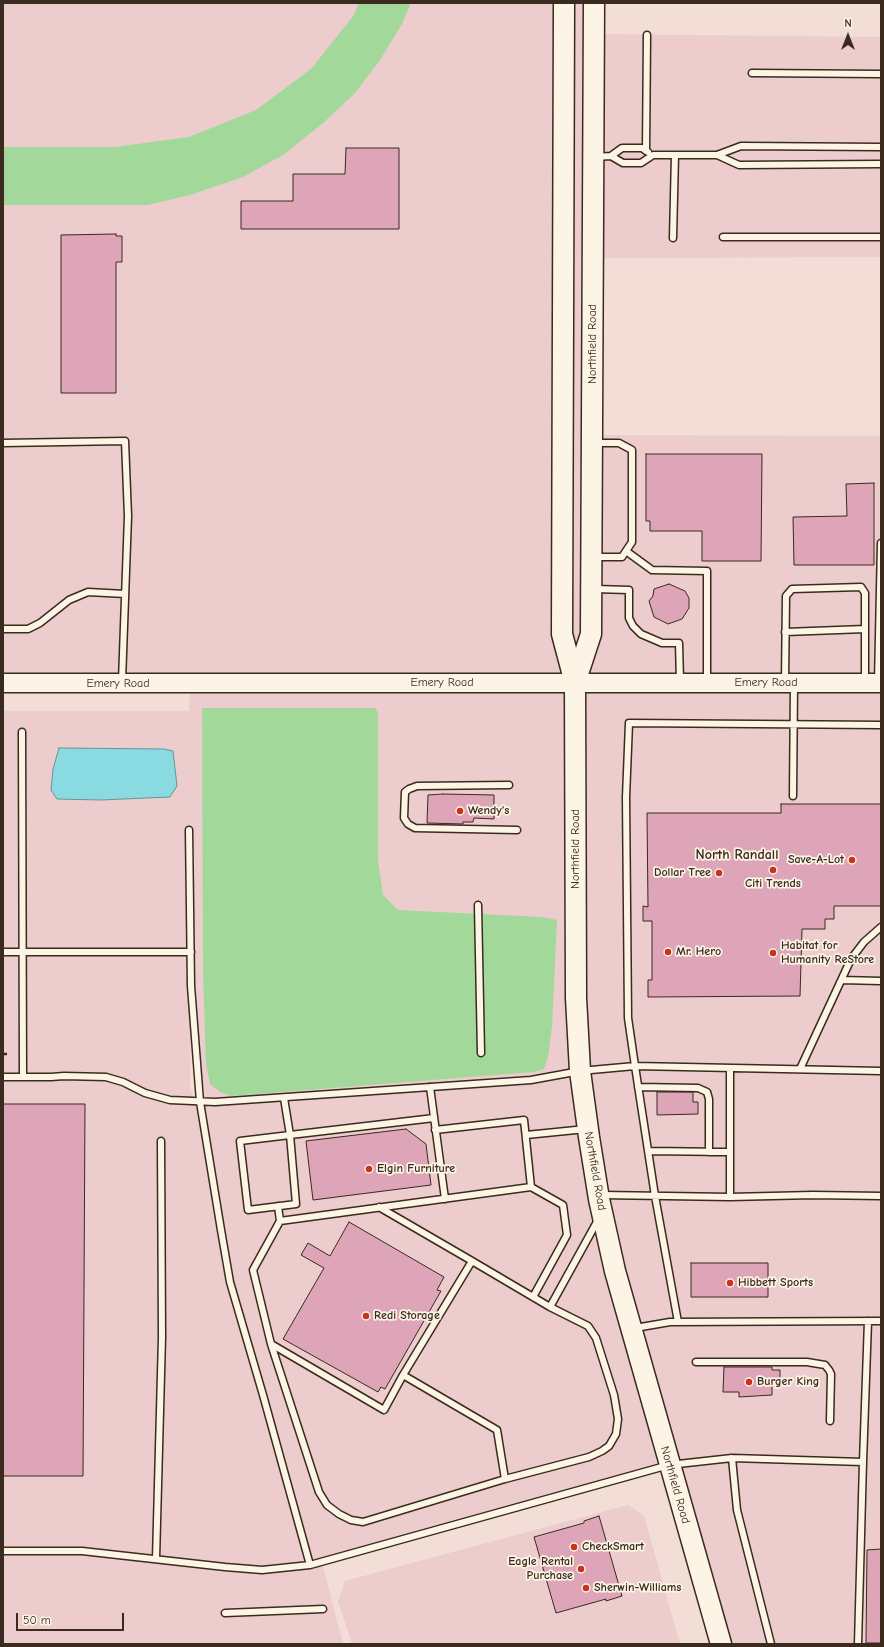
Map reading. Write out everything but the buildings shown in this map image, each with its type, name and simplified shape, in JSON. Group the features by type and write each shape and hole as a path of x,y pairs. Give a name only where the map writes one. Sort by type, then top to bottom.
{"main road":[{"name":"Northfield Road","path":"564,3 562,634 576,683 576,992 580,1071 600,1204 615,1271 721,1644"},
{"name":"Northfield Road","path":"576,683 591,634 593,439 602,156 594,3"},
{"path":"563,157 602,156"},
{"path":"563,435 593,439"},
{"name":"Emery Road","path":"3,683 875,683"}],"lane":[{"path":"646,151 647,35"},
{"path":"752,73 881,74"},
{"path":"602,156 622,148 642,148 653,155 717,155 741,146 881,147"},
{"path":"602,156 623,163 641,163 653,155"},
{"path":"673,238 675,155"},
{"path":"717,155 739,165 881,164"},
{"path":"723,237 881,237"},
{"path":"592,558 622,557 632,542 632,450 619,443 593,439"},
{"path":"3,443 125,441 128,516 122,684"},
{"path":"875,683 880,634 881,543"},
{"path":"626,551 652,570 707,571 707,683"},
{"path":"793,796 794,725 785,632 786,596 792,589 861,587 865,593 865,629 875,683"},
{"path":"591,589 628,590 629,618 633,626 641,634 662,643 679,643 680,683"},
{"path":"3,630 28,629 40,623 69,600 88,592 125,594"},
{"path":"785,632 865,629"},
{"path":"678,1322 655,1196 628,1018 626,797 629,722 881,725"},
{"path":"22,732 23,1077"},
{"path":"509,785 417,786 408,789 406,792 404,799 404,818 408,824 415,828 516,830"},
{"path":"189,830 191,986 200,1102 230,1282 275,1435 310,1565"},
{"path":"478,905 481,1053"},
{"path":"800,1069 851,959 864,942 881,927"},
{"path":"3,952 191,952"},
{"path":"842,980 881,981"},
{"path":"3,1077 106,1077 123,1082 145,1093 170,1100 216,1102 531,1080 580,1071 635,1066 730,1069 881,1070"},
{"path":"730,1069 730,1197"},
{"path":"430,1086 445,1198"},
{"path":"638,1087 698,1088 707,1092 709,1099 709,1152"},
{"path":"284,1098 290,1136 296,1204 248,1210 240,1140 290,1136 434,1118"},
{"path":"435,1130 524,1120 532,1187"},
{"path":"526,1135 588,1129"},
{"path":"156,1559 162,1337 161,1142"},
{"path":"648,1152 729,1152"},
{"path":"280,1221 532,1187 563,1205 566,1235 533,1297"},
{"path":"550,1307 600,1204 628,1194 655,1196 730,1197 813,1195 881,1196"},
{"path":"278,1206 280,1221 253,1270 271,1344 319,1492 327,1504 340,1514 351,1520 363,1522 505,1479 589,1457 602,1452 609,1446 616,1434 618,1419 614,1395 596,1338 588,1326 550,1307 379,1207"},
{"path":"271,1344 384,1410 403,1375 472,1261"},
{"path":"858,1644 868,1321"},
{"path":"631,1329 670,1322 881,1321"},
{"path":"696,1362 807,1362 825,1366 831,1374 830,1421"},
{"path":"403,1375 497,1430 505,1479"},
{"path":"3,1550 82,1551 262,1570 310,1565 669,1465 732,1458 864,1462"},
{"path":"732,1458 737,1510 771,1644"},
{"path":"225,1613 323,1609"}],"shaded area":[{"path":"3,3 595,3 595,34 881,37 881,257 593,258 593,435 881,436 881,1644 721,1644 669,1465 322,1562 343,1644 3,1644 3,711 189,711 190,684 3,683","holes":["191,987 205,1132 190,1087"]},
{"path":"628,1505 644,1516 680,1644 352,1644 338,1601 345,1581"}],"green space":[{"path":"359,3 411,3 402,24 380,60 355,93 323,123 283,155 243,177 190,195 148,205 3,205 3,147 115,147 189,137 256,110 311,69 354,15"},
{"path":"202,708 375,708 378,713 378,861 383,895 398,910 542,917 557,920 552,1026 548,1057 544,1069 534,1072 231,1096 220,1092 210,1084 206,1063 203,973"}],"water":[{"path":"59,748 164,749 173,751 177,786 170,797 101,800 57,799 51,790 53,769"}],"place":[{"name":"Wendy's","path":"460,811"},
{"name":"Save-A-Lot","path":"852,860"},
{"name":"Citi Trends","path":"773,870"},
{"name":"Dollar Tree","path":"719,873"},
{"name":"Mr. Hero","path":"668,952"},
{"name":"Habitat for Humanity ReStore","path":"773,953"},
{"name":"Elgin Furniture","path":"369,1169"},
{"name":"Hibbett Sports","path":"730,1283"},
{"name":"Redi Storage","path":"366,1316"},
{"name":"Burger King","path":"749,1382"},
{"name":"CheckSmart","path":"574,1547"},
{"name":"Eagle Rental Purchase","path":"581,1569"},
{"name":"Sherwin-Williams","path":"586,1588"}],"district":[{"name":"North Randall","path":"737,855"}]}
